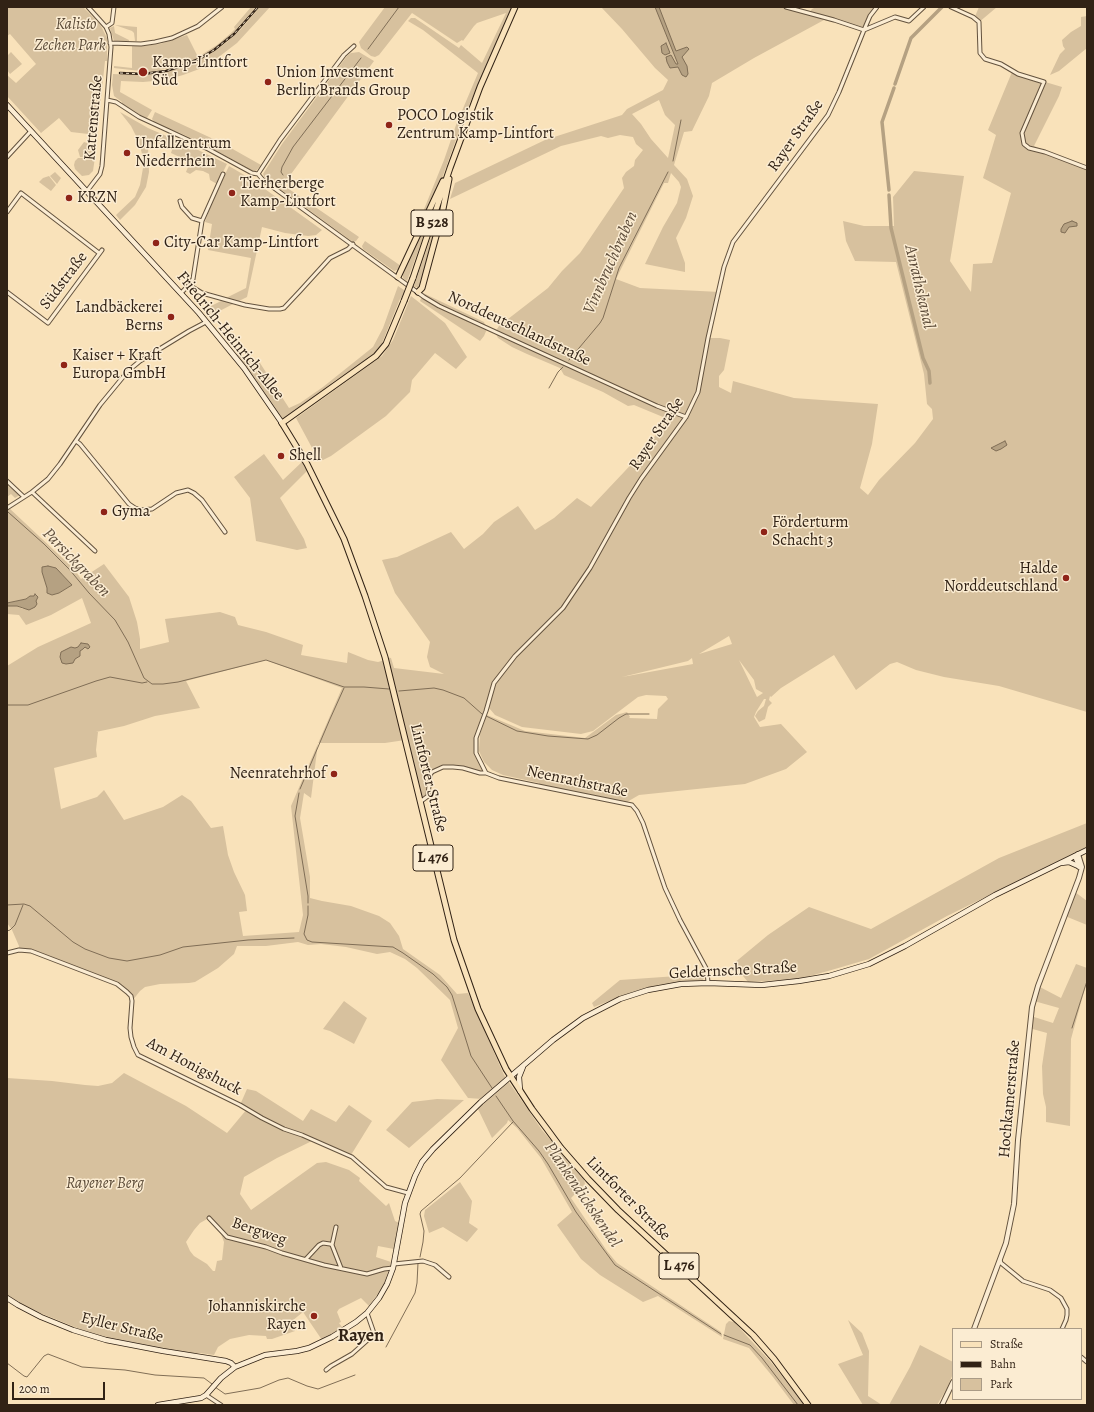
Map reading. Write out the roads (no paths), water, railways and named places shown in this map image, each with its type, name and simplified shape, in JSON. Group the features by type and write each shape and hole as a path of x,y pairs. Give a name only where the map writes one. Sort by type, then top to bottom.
{"main road":[{"name":"B 528","path":"282,423 376,356 386,344 413,278 450,168 480,87 515,7"},
{"name":"Friedrich-Heinrich-Allee","path":"7,105 181,293 255,383 282,423 307,464 344,539 375,626 394,693"},
{"path":"398,277 438,190 450,168"},
{"path":"418,292 422,288 432,252 447,192 450,168"},
{"name":"Lintforter Straße","path":"394,693 452,933 465,975 480,1014 496,1049 511,1076 532,1109 561,1148 588,1179 618,1210 753,1335 774,1359 808,1405"},
{"name":"Geldernsche Straße","path":"206,1395 235,1367 265,1355 309,1348 337,1334 367,1313 379,1298 387,1284 393,1266 408,1193 418,1169 432,1149 481,1102 553,1040 596,1010 620,999 648,990 681,984 708,983 762,985 829,976 869,964 904,946 988,898 1087,850"},
{"path":"1058,863 1069,862 1078,866"},
{"path":"520,1091 519,1077 525,1065"},
{"name":"Eyller Straße","path":"7,1298 18,1306 41,1317 73,1330 106,1340 226,1361 232,1363 235,1367"},
{"path":"158,1405 194,1399 206,1395"}],"street":[{"path":"88,7 106,27 112,23 114,7"},
{"path":"110,43 141,44 172,38 198,26 222,7"},
{"path":"786,7 864,30 895,17 909,21 924,7"},
{"name":"Rayer Straße","path":"486,773 476,753 475,746 476,738 494,683 515,656 569,599 590,568 641,479 686,418 698,392 708,338 724,267 733,242 828,114 839,92 870,16 877,7"},
{"path":"951,7 974,17 979,22 980,53 985,59 1001,64 1018,74 1044,82 1022,133 1024,144 1029,148 1087,168"},
{"name":"Kattenstraße","path":"87,191 96,181 101,170 110,43 106,27"},
{"path":"258,174 280,140 344,55 354,46"},
{"name":"Norddeutschlandstraße","path":"107,100 114,101 139,117 208,149 252,173 258,174 263,180 439,306 686,418"},
{"path":"7,157 31,131"},
{"path":"181,293 189,285 194,274 202,221 223,174"},
{"name":"Südstraße","path":"7,212 21,193 101,251 48,323 7,292"},
{"path":"180,201 182,207 192,218 202,221"},
{"path":"189,285 202,293 245,305 270,309 284,308 330,258 348,249 352,244"},
{"path":"7,508 32,492 48,479 100,405 128,371 140,361 206,322"},
{"path":"76,441 129,504 135,508 141,510 152,509 176,493 188,490 202,500 225,532"},
{"path":"7,481 24,497"},
{"path":"32,492 95,551"},
{"name":"Neenrathstraße","path":"420,802 428,796 430,775 435,769 443,767 463,768 480,773 486,773 499,778 629,804 635,807 643,823 665,888 680,920 707,970 708,983"},
{"path":"1076,855 1080,874"},
{"name":"Hochkamerstraße","path":"974,1328 1006,1243 1014,1204 1019,1133 1032,1008 1038,986 1080,874 1082,867 1076,855"},
{"name":"Am Honigshuck","path":"7,953 19,950 31,951 117,984 131,996 131,1037 138,1055 234,1102 284,1129 302,1135 352,1157 386,1187 408,1193"},
{"name":"Bergweg","path":"209,1218 227,1237 306,1260 367,1274 393,1266"},
{"path":"336,1226 332,1245 341,1268"},
{"path":"306,1260 322,1243 332,1245"},
{"path":"1000,1260 1001,1263 1023,1281 1050,1290 1061,1298 1067,1308 1066,1320 1062,1328"},
{"path":"393,1266 417,1261 430,1262 449,1277"},
{"path":"326,1370 352,1354 370,1338 375,1336 367,1313"},
{"path":"942,1405 952,1384"},
{"path":"206,1395 221,1405"}],"waterway":[{"path":"368,49 399,7"},
{"name":"Anrathskanal","path":"895,84 911,38 942,7"},
{"path":"283,175 281,172 282,167 293,147 361,58"},
{"name":"Anrathskanal","path":"889,190 882,122 894,88"},
{"name":"Vinnbruchbraben","path":"673,161 681,120"},
{"name":"Vinnbruchbraben","path":"569,360 603,318 619,268 668,172"},
{"name":"Anrathskanal","path":"889,195 891,228 923,358 929,371 930,383"},
{"name":"Vinnbruchbraben","path":"549,388 558,372 563,367"},
{"name":"Parsickgraben","path":"8,512 69,569 89,593 115,620 128,642 144,678 152,684 178,682 266,660 344,687 389,689"},
{"path":"7,705 28,705 110,677 142,683 147,682"},
{"name":"Plankendickskendel","path":"300,789 344,688"},
{"name":"Anrathskanal","path":"399,691 434,688 443,690 464,698 482,714 517,731 548,736 588,739 597,735 626,714 649,714"},
{"name":"Plankendickskendel","path":"299,793 295,816 308,903"},
{"path":"7,905 24,904 30,906 73,942 85,949 109,958 127,961 160,955 183,947 248,940 294,938"},
{"path":"7,931 15,925 23,905"},
{"name":"Plankendickskendel","path":"308,906 308,915 304,934 307,940 312,942 393,947 433,974 447,987 452,995 471,1056 492,1088"},
{"path":"1072,1028 1087,981"},
{"name":"Plankendickskendel","path":"496,1096 513,1121 539,1151 576,1212 615,1265 721,1334"},
{"path":"420,1257 424,1231 420,1214 421,1211 460,1178 513,1122"},
{"path":"386,1347 415,1293 418,1263"},
{"name":"Plankendickskendel","path":"724,1335 750,1345 762,1358 798,1405"},
{"path":"7,1363 27,1377 44,1356 48,1354 82,1367 125,1370 155,1375 204,1378 212,1384"},
{"path":"215,1387 225,1394 260,1388 288,1378 318,1389 355,1375"}],"railway":[{"path":"120,73 143,74 166,71 199,59 214,50 234,34 258,7"}],"place":[{"name":"Kamp-Lintfort Süd","path":"143,72"},
{"name":"Union Investment Berlin Brands Group","path":"268,82"},
{"name":"POCO Logistik Zentrum Kamp-Lintfort","path":"389,125"},
{"name":"Unfallzentrum Niederrhein","path":"127,153"},
{"name":"Tierherberge Kamp-Lintfort","path":"232,193"},
{"name":"KRZN","path":"69,198"},
{"name":"City-Car Kamp-Lintfort","path":"156,243"},
{"name":"Landbäckerei Berns","path":"171,317"},
{"name":"Kaiser + Kraft Europa GmbH","path":"64,365"},
{"name":"Shell","path":"281,456"},
{"name":"Gyma","path":"104,512"},
{"name":"Förderturm Schacht 3","path":"764,532"},
{"name":"Halde Norddeutschland","path":"1066,578"},
{"name":"Neenratehrhof","path":"334,774"},
{"name":"Johanniskirche Rayen","path":"314,1316"}],"district":[{"name":"Rayen","path":"361,1337"}],"park label":[{"name":"Kalisto","path":"76,25"},
{"name":"Zechen Park","path":"70,46"},
{"name":"Rayener Berg","path":"105,1184"}]}
